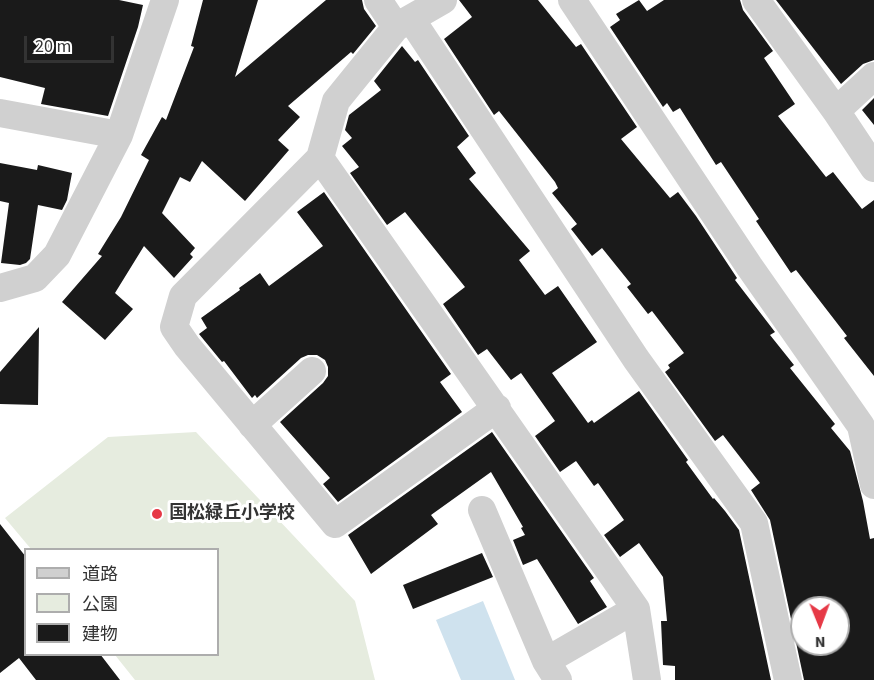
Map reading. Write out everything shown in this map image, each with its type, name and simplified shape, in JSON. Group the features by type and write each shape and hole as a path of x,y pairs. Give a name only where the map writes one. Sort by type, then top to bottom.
{"street":[{"path":"0,288 34,278 57,255 119,135 165,0"},
{"path":"378,0 404,23 636,359 754,523 788,680"},
{"path":"443,0 404,23 336,101 320,158 183,296 174,327 187,346 335,524 497,408"},
{"path":"572,0 749,266 861,426 874,485"},
{"path":"756,0 874,168"},
{"path":"836,111 874,76"},
{"path":"0,113 119,135"},
{"path":"320,158 636,609 647,680"},
{"path":"252,425 312,371"},
{"path":"482,510 552,671 636,609"}],"green space":[{"path":"196,432 355,601 375,680 135,680 116,656 219,656 219,548 30,548 5,518 108,437"}],"water":[{"path":"483,601 515,680 461,680 436,620"}],"building":[{"path":"0,0 119,0 143,5 138,27 108,116 41,104 45,88 0,77"},
{"path":"203,0 258,0 235,77 326,0 362,0 364,9 376,26 353,54 351,52 288,106 300,117 278,140 289,150 245,201 202,161 190,182 180,177 162,213 195,248 190,254 193,257 174,278 144,246 115,293 133,309 105,340 62,302 102,256 98,254 121,217 149,160 141,155 162,117 166,120 194,47 191,46"},
{"path":"459,0 538,0 576,47 581,44 637,127 621,139 670,198 678,192 737,278 735,280 775,332 770,335 794,365 790,368 835,424 831,428 850,451 870,539 874,538 874,680 804,680 799,656 850,656 850,596 790,596 790,614 770,520 751,490 760,483 723,435 715,441 665,372 670,368 668,365 684,353 652,311 648,314 627,287 631,284 602,248 592,256 571,229 577,224 552,193 558,188 555,182 499,111 494,115 444,39 472,17"},
{"path":"639,0 647,11 664,0 740,0 743,10 773,51 764,58 795,104 778,116 826,177 833,172 862,209 874,200 874,376 844,338 847,336 796,270 791,273 756,221 759,219 721,162 716,165 680,108 673,112 667,103 663,107 610,27 620,20 616,14"},
{"path":"776,0 874,0 874,60 863,64 841,84"},
{"path":"402,46 415,62 418,60 469,136 457,147 476,173 469,179 530,251 519,260 545,295 558,286 597,342 552,373 588,423 592,420 594,423 639,391 688,460 686,462 739,530 771,680 675,680 675,666 663,665 661,621 667,621 663,577 639,543 620,557 604,535 624,520 598,483 594,486 576,461 560,472 535,436 555,421 521,373 511,380 487,349 478,355 443,304 465,287 405,212 387,225 350,173 359,167 342,146 352,138 345,130 349,115 381,90 374,81"},
{"path":"874,98 874,125 862,110"},
{"path":"0,163 37,170 38,165 72,173 67,200 62,210 38,205 30,259 20,265 1,263 9,203 0,201"},
{"path":"324,192 451,374 440,382 462,412 338,502 323,484 330,478 280,422 323,383 328,376 325,360 317,355 301,358 257,398 255,395 252,398 224,361 222,362 199,334 207,328 201,318 260,273 269,286 323,246 297,212"},
{"path":"39,327 38,405 0,404 0,372"},
{"path":"492,432 594,578 590,581 607,607 578,624 537,559 523,565 513,540 525,535 521,528 523,527 491,472 431,515 438,524 371,574 348,535"},
{"path":"0,524 24,554 24,656 102,656 120,680 36,680 19,658 0,673"},
{"path":"482,553 493,577 413,609 403,585"}],"place":[{"name":"国松緑丘小学校","path":"157,514"}]}
